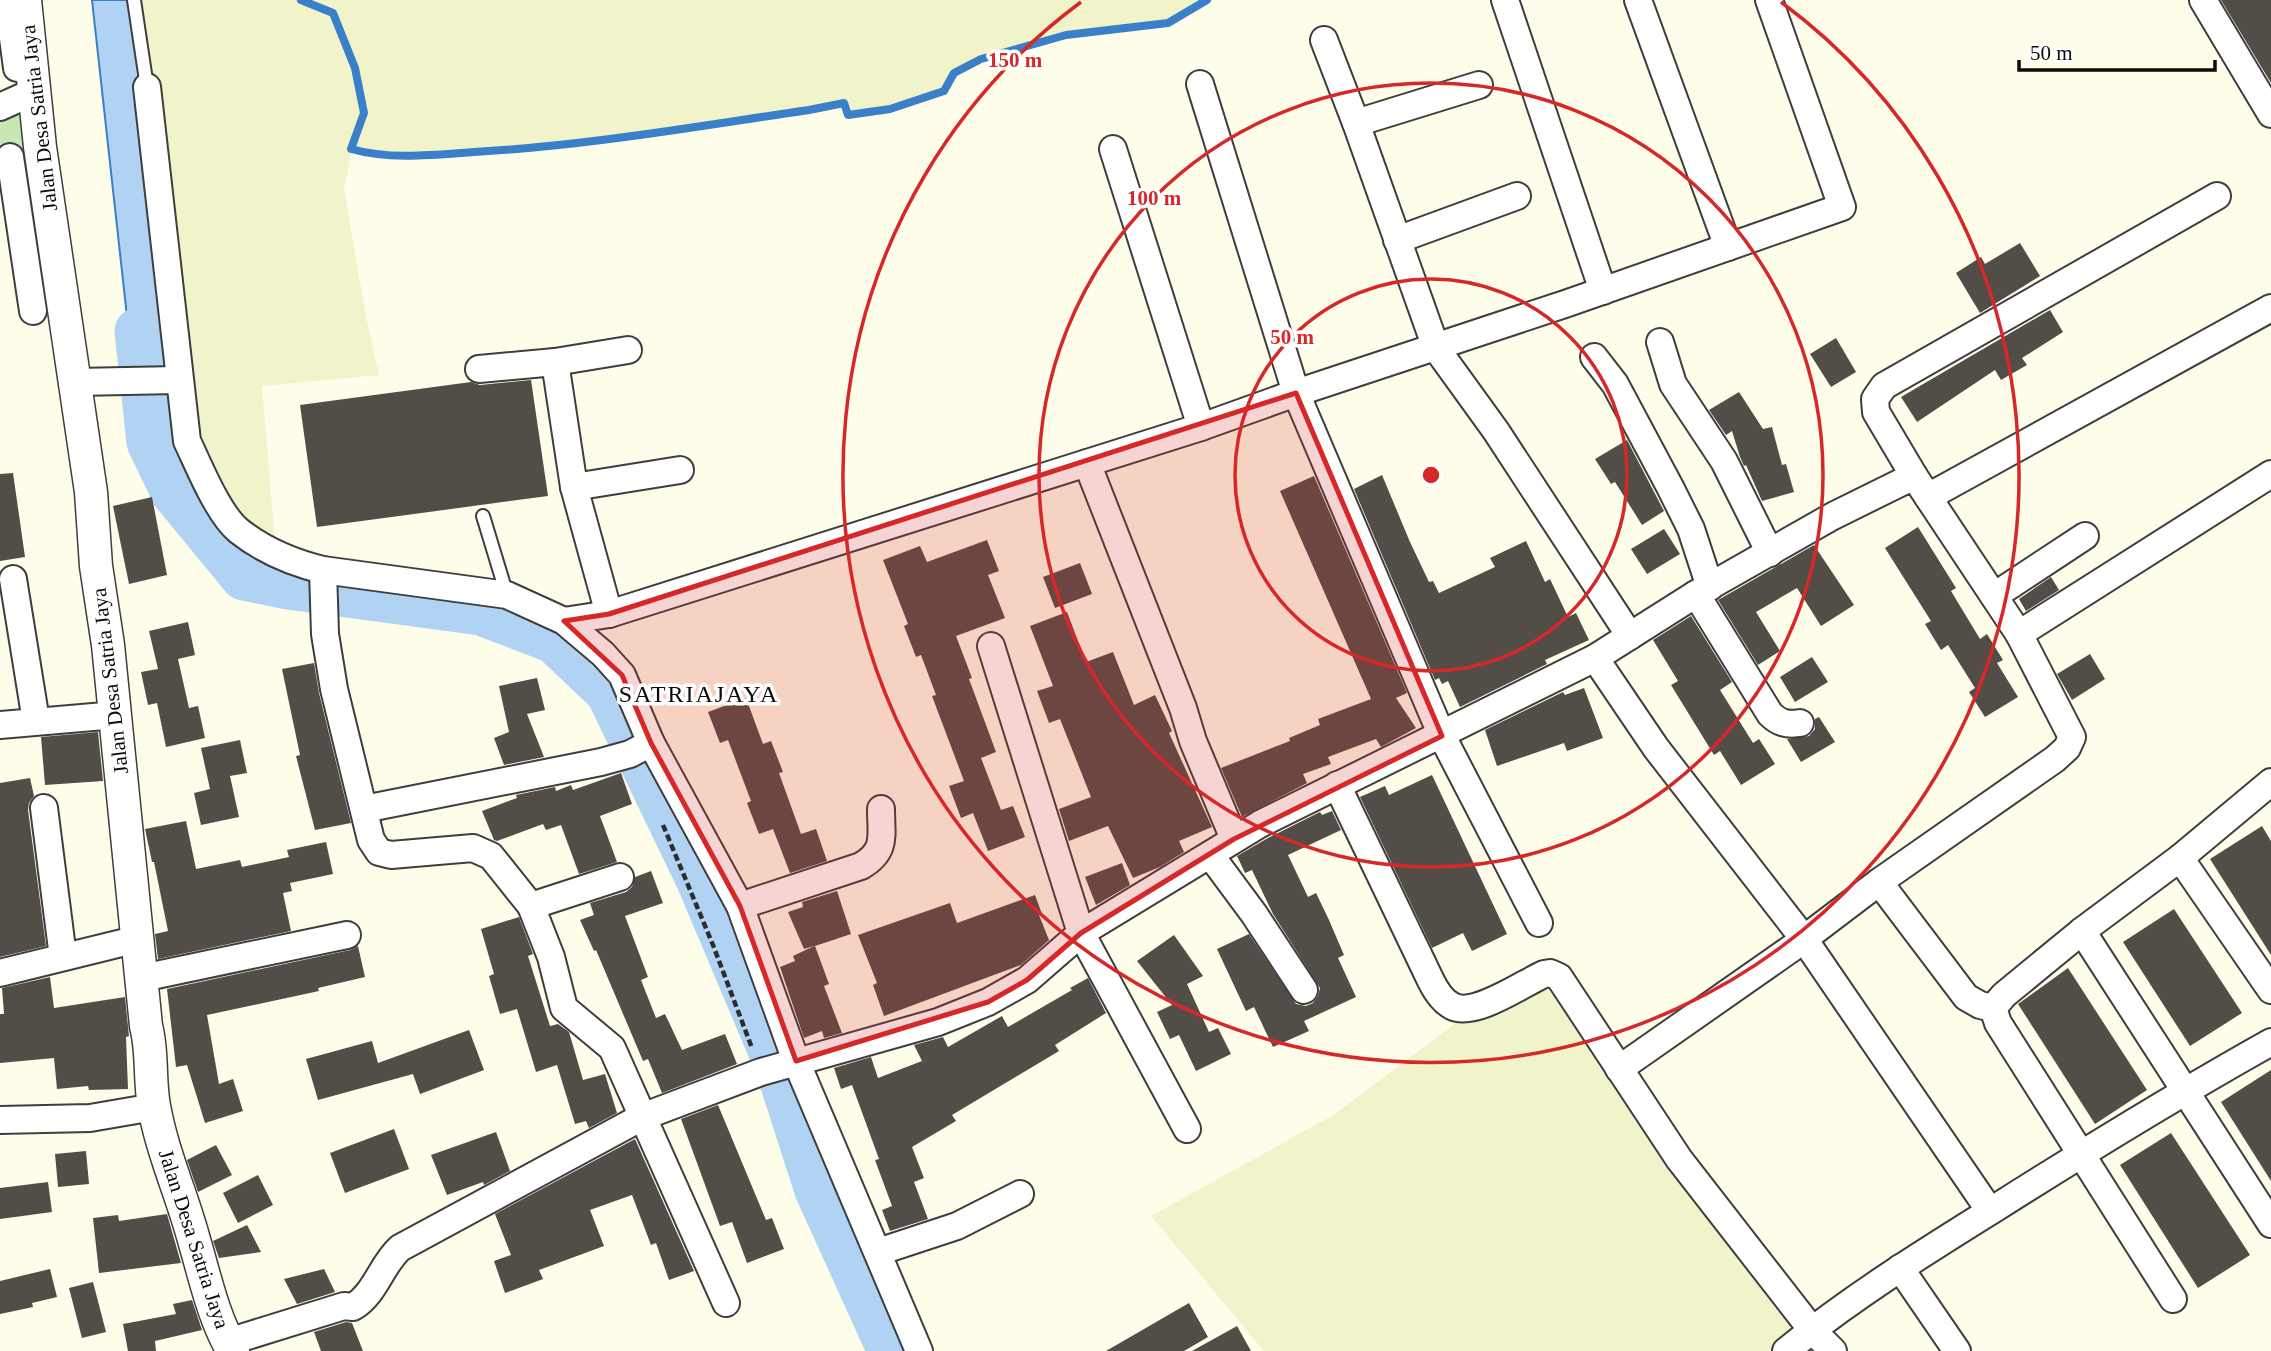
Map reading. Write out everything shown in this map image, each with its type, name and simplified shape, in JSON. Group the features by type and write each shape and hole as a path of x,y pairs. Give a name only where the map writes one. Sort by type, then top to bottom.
{"street":[{"path":"8,0 18,99"},
{"name":"Jalan Desa Satria Jaya","path":"26,0 18,99 40,147 78,383 91,492 96,566 116,715 129,874 146,1026 151,1046 154,1107 194,1238 202,1275 230,1347"},
{"path":"1505,0 1603,290"},
{"path":"1638,0 1728,247"},
{"path":"564,621 609,614 1201,427 1842,207 1769,0"},
{"path":"2203,0 2271,114"},
{"path":"1324,40 1436,348 1496,431 1630,636"},
{"path":"1200,84 1296,393 1442,736 1539,923"},
{"path":"1356,123 1479,85"},
{"path":"147,87 187,441 212,495 238,530 298,564 323,570 507,595 564,621 603,653 622,675 651,743 740,906 796,1061 919,1351"},
{"path":"33,311 5,158 40,147"},
{"path":"1113,149 1201,427"},
{"path":"1619,1069 2055,759 2070,743 2072,737 2019,634 1921,486 1876,412 1875,399 1884,386 2217,195"},
{"path":"1397,240 1517,196"},
{"path":"230,1347 344,1306 354,1307 367,1296 400,1248 642,1117 761,1072 938,1022 988,1002 1027,980 1081,933 1211,856 1234,839 1337,785 1442,736 1595,658 1703,590 1833,516 1921,486 2271,308"},
{"path":"1660,342 1673,384 1724,461 1770,553"},
{"path":"479,369 555,362 628,349"},
{"path":"1594,357 1615,384 1691,529 1703,590 1770,714 1785,724 1800,723"},
{"path":"555,362 574,487 609,614"},
{"path":"78,383 178,380"},
{"path":"1087,463 1183,708 1193,741 1234,839"},
{"path":"574,487 680,470"},
{"path":"2019,634 2271,474"},
{"path":"1994,596 2084,536"},
{"path":"323,570 326,634 334,689 371,840 379,852 391,855 473,848 491,856 499,864 531,906 551,957 564,1008 611,1048 726,1303"},
{"path":"13,579 36,721"},
{"path":"991,646 1081,933 1187,1129"},
{"path":"1595,658 1656,748 1804,939 1990,1211"},
{"path":"0,725 116,715"},
{"path":"364,809 601,762 630,754 651,743"},
{"path":"1993,1008 2004,995 2082,931 2180,858 2271,782"},
{"path":"1337,785 1431,982 1444,1000 1451,1006 1469,1009 1544,974 1555,974 1565,984 1679,1159 1812,1329 1833,1351"},
{"path":"44,808 63,957"},
{"path":"740,906 861,866 873,859 881,847 881,809"},
{"path":"1211,856 1254,914 1304,990"},
{"path":"2180,858 2271,990"},
{"path":"531,906 621,877"},
{"path":"1879,882 1966,997 1980,1005 1993,1008"},
{"path":"2082,931 2271,1224"},
{"path":"142,978 347,934"},
{"path":"0,973 138,939"},
{"path":"1993,1008 1998,1023 2173,1299"},
{"path":"1786,1351 1812,1329 1900,1268 2184,1090 2271,1042"},
{"path":"0,1120 90,1118 154,1107"},
{"path":"878,1252 957,1226 1020,1194"},
{"path":"1900,1268 1957,1351"}],"lane":[{"path":"134,0 147,87"},
{"path":"483,516 507,595"}],"path":[{"path":"661,820 703,920 761,1072"}],"highlighted area":[{"path":"1296,393 1442,736 1234,839 1081,933 1027,980 988,1002 796,1061 740,906 651,743 622,675 564,621 609,614"}],"green space":[{"path":"134,0 1207,0 1168,23 1067,35 981,59 954,73 944,91 848,115 843,103 528,149 375,155 352,149 344,189 379,375 262,386 276,553 238,530 187,441"},
{"path":"20,98 40,147 0,159 0,107"},
{"path":"178,380 212,495 276,553 507,595 603,654 740,906 919,1351 891,1351 818,1190 778,1066 700,881 609,692 554,640 481,612 288,586 244,577 174,492 150,442 144,382"},
{"path":"1544,974 1812,1330 1791,1351 1264,1351 1151,1216 1335,1114 1478,1006"}],"water":[{"path":"92,0 134,0 178,380 134,380"}],"building":[{"path":"2221,0 2271,0 2271,83"},
{"path":"2020,243 2040,276 1980,313 1956,273 1981,257 1985,264"},
{"path":"2050,310 2063,332 2022,358 2027,365 2001,380 1995,370 1917,422 1901,397"},
{"path":"1836,338 1856,372 1831,387 1810,354"},
{"path":"531,380 548,496 317,527 300,405 471,382 480,385"},
{"path":"1739,392 1763,429 1772,427 1782,465 1786,464 1794,492 1762,501 1740,457 1732,431 1726,435 1709,410"},
{"path":"1627,440 1664,511 1642,525 1615,482 1611,484 1595,459"},
{"path":"13,473 25,557 0,561 0,474"},
{"path":"1382,475 1429,582 1433,581 1439,593 1495,567 1490,558 1526,541 1545,582 1550,579 1568,617 1576,613 1589,640 1545,660 1547,664 1460,707 1448,681 1442,684 1439,678 1435,680 1354,489"},
{"path":"1314,476 1407,693 1396,698 1416,728 1381,747 1376,739 1328,757 1331,764 1303,774 1307,783 1242,817 1221,768 1290,741 1289,738 1320,725 1318,719 1371,699 1280,491"},
{"path":"152,497 167,575 129,584 113,506"},
{"path":"1918,527 1956,588 1951,591 1980,639 1987,634 2003,660 1997,663 2018,697 1985,717 1969,692 1975,688 1948,645 1941,650 1925,624 1931,621 1885,548"},
{"path":"1664,529 1680,554 1647,574 1631,549"},
{"path":"987,540 999,571 988,575 1005,618 956,636 996,752 981,758 1001,810 1013,806 1025,837 988,851 973,813 961,818 949,786 964,781 932,696 936,695 921,655 916,657 904,626 908,624 883,560 920,546 927,562"},
{"path":"1814,545 1854,605 1821,626 1797,588 1756,612 1780,651 1758,665 1718,600"},
{"path":"1080,563 1092,594 1055,608 1043,577"},
{"path":"2051,577 2059,590 2026,611 2019,599"},
{"path":"1067,612 1086,662 1113,652 1134,705 1155,695 1172,731 1169,733 1212,827 1179,841 1184,852 1160,867 1133,878 1108,826 1069,841 1059,809 1091,797 1060,719 1049,723 1037,691 1053,686 1030,626"},
{"path":"1691,616 1732,682 1720,690 1753,743 1759,739 1775,764 1741,785 1720,751 1714,755 1671,685 1678,681 1653,640"},
{"path":"188,622 195,655 178,659 189,708 198,706 205,738 166,747 157,703 148,705 141,672 158,669 149,631"},
{"path":"2090,654 2105,679 2072,700 2057,674"},
{"path":"1812,657 1828,682 1795,702 1780,677"},
{"path":"314,663 351,823 315,830 296,756 300,755 282,669"},
{"path":"537,678 545,710 527,714 544,757 504,765 494,738 509,732 499,686"},
{"path":"1584,688 1603,738 1567,751 1564,743 1497,766 1485,730 1563,692 1565,695"},
{"path":"746,698 763,744 771,741 783,772 779,773 801,834 816,829 827,861 790,873 773,829 759,834 747,803 751,801 728,740 720,743 708,712"},
{"path":"1819,717 1835,742 1801,762 1787,739 1809,736 1815,729 1815,719"},
{"path":"98,732 103,781 45,785 41,737"},
{"path":"240,740 247,773 230,776 239,817 201,825 194,793 210,789 201,748"},
{"path":"621,773 632,804 600,816 617,862 579,874 561,825 546,830 543,824 497,841 494,840 482,811 517,798 516,795 555,787 556,791 571,785 573,790"},
{"path":"1432,775 1507,934 1472,951 1463,933 1432,948 1360,797 1385,786 1389,795"},
{"path":"30,778 34,796 28,810 46,946 0,957 0,783"},
{"path":"1332,811 1341,830 1288,855 1308,897 1316,893 1329,920 1344,955 1338,958 1356,997 1304,1021 1309,1031 1273,1047 1254,1007 1246,1011 1217,949 1249,934 1296,1004 1306,1006 1313,1003 1320,988 1273,914 1252,870 1245,873 1237,856 1320,812 1322,815"},
{"path":"186,821 196,869 240,860 242,867 289,857 287,850 326,842 333,874 290,883 292,891 283,893 291,931 158,959 155,934 168,931 145,829"},
{"path":"2262,826 2271,841 2271,955 2210,859"},
{"path":"1122,863 1130,885 1096,905 1085,877"},
{"path":"651,871 663,903 625,916 648,977 641,980 656,1018 665,1014 682,1050 725,1034 737,1064 662,1093 648,1059 643,1061 596,950 594,951 580,920 594,915 590,903 626,892 632,887 635,877"},
{"path":"837,891 851,934 815,946 829,984 824,986 842,1033 824,1038 822,1031 804,1038 780,967 795,961 793,956 814,946 804,949 788,912 803,907 802,902"},
{"path":"1035,895 1042,914 1039,915 1049,940 1021,965 884,1016 873,985 877,983 858,935 950,903 957,923"},
{"path":"2174,909 2242,1013 2190,1046 2123,942"},
{"path":"519,917 533,954 528,956 550,1026 558,1024 569,1032 583,1080 605,1074 617,1113 589,1128 586,1121 575,1124 557,1065 536,1072 517,1009 500,1014 489,976 494,974 481,929"},
{"path":"1174,935 1203,976 1187,984 1209,1032 1218,1028 1231,1054 1196,1071 1179,1035 1170,1039 1157,1012 1172,1005 1137,961"},
{"path":"358,946 365,977 318,988 319,991 207,1015 219,1084 233,1079 243,1111 205,1123 187,1065 176,1067 167,989 350,950"},
{"path":"2068,968 2147,1090 2095,1124 2018,1004"},
{"path":"50,977 54,1008 125,997 129,1036 126,1037 128,1089 89,1090 88,1086 57,1089 54,1058 0,1063 0,1014 4,1014 2,988"},
{"path":"1088,978 1106,1013 1055,1045 1059,1051 952,1115 956,1121 912,1147 924,1178 914,1182 928,1219 890,1231 882,1210 892,1206 875,1160 879,1159 852,1085 841,1089 834,1068 871,1057 878,1078 922,1061 914,1045 943,1037 948,1047 1002,1016 1008,1027"},
{"path":"469,1030 484,1070 420,1094 413,1074 318,1100 306,1059 372,1041 378,1063"},
{"path":"2271,1070 2271,1181 2221,1102"},
{"path":"718,1105 766,1220 772,1218 784,1249 747,1263 732,1222 720,1226 681,1119"},
{"path":"394,1129 409,1169 345,1193 330,1153"},
{"path":"496,1132 510,1171 484,1185 483,1182 447,1195 431,1155"},
{"path":"2171,1133 2250,1255 2198,1288 2120,1165"},
{"path":"635,1139 694,1271 669,1280 656,1243 651,1245 632,1195 590,1210 604,1246 539,1270 543,1279 505,1293 494,1261 511,1255 495,1214"},
{"path":"216,1145 232,1175 198,1192 187,1160"},
{"path":"86,1151 89,1184 58,1187 55,1154"},
{"path":"258,1175 273,1205 238,1223 223,1193"},
{"path":"48,1182 52,1212 0,1219 0,1188"},
{"path":"167,1214 181,1263 99,1273 93,1218 118,1215 119,1221"},
{"path":"247,1225 261,1252 219,1258 213,1241"},
{"path":"50,1269 57,1297 32,1303 33,1307 0,1314 0,1281"},
{"path":"324,1269 335,1292 297,1304 284,1279"},
{"path":"93,1282 106,1332 82,1338 69,1288"},
{"path":"192,1300 202,1330 155,1341 156,1351 128,1351 123,1324 176,1314 173,1304"},
{"path":"1189,1303 1208,1337 1184,1351 1106,1351"},
{"path":"346,1322 352,1323 363,1351 321,1351 314,1332"},
{"path":"1237,1326 1251,1351 1192,1351"}],"waterway":[{"path":"301,0 333,13 355,68 364,113 351,149 381,155 412,156 600,140 844,103 848,115 890,109 944,91 954,73 981,59 1066,35 1168,23 1207,0"},
{"path":"138,331 150,442 174,492 244,577 288,586 481,612 554,640 609,692 700,881 778,1066 818,1190 891,1351"}],"district":[{"name":"SATRIAJAYA","path":"699,694"}]}
